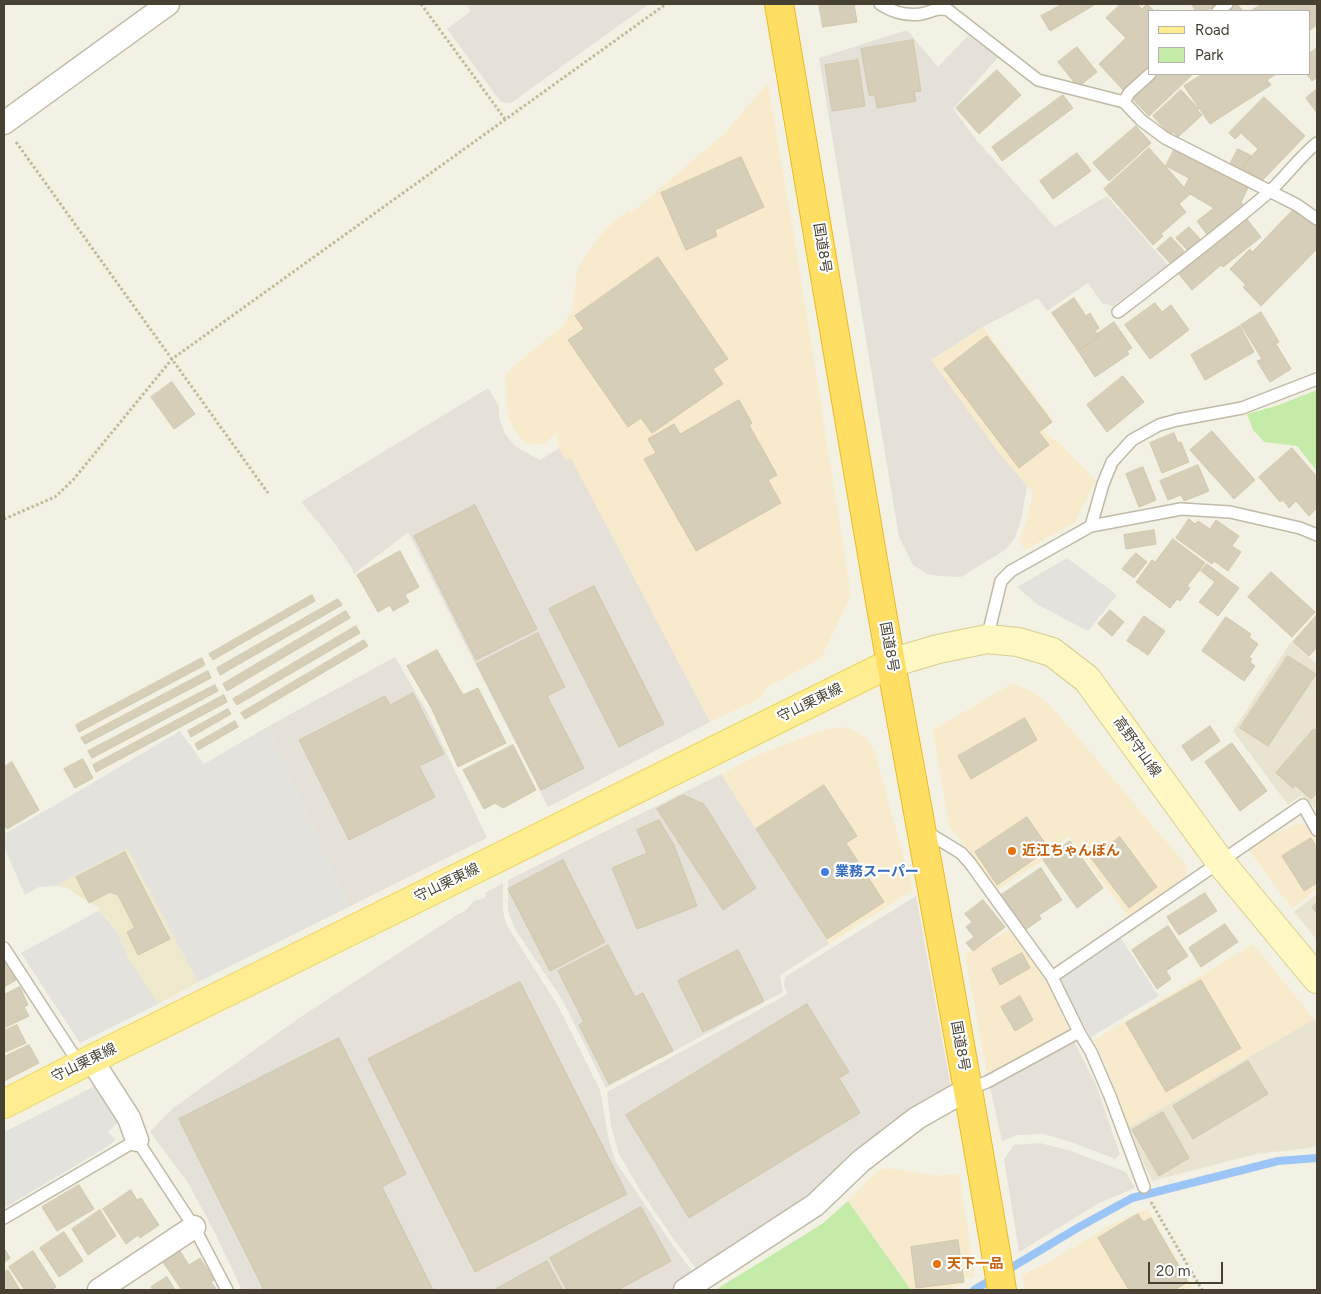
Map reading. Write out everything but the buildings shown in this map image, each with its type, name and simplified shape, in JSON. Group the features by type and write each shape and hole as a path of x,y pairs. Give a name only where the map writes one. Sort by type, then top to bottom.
{"highway":[{"name":"国道8号","path":"780,4 891,663 923,830 1002,1290"}],"main road":[{"name":"高野守山線","path":"891,663 938,649 987,639 1018,642 1052,652 1087,679 1220,863 1317,979"},
{"name":"守山栗東線","path":"4,1104 891,663"}],"street":[{"path":"10,132 168,4"},
{"path":"86,1062 129,1118 137,1140"},
{"path":"685,1290 816,1206 868,1155 917,1118 968,1089"},
{"path":"99,1290 194,1227"}],"lane":[{"path":"880,4 900,14 921,14 940,8 948,10 1038,80 1124,102 1141,120 1165,138 1297,205 1317,219"},
{"path":"1124,102 1129,93 1149,75"},
{"path":"1118,312 1182,264 1270,191 1307,151 1317,143"},
{"path":"1091,526 1112,462 1132,440 1159,425 1242,408 1317,379"},
{"path":"987,639 1001,581 1011,571 1091,526 1180,509 1230,512 1300,528 1317,535"},
{"path":"1052,978 1303,805 1317,830"},
{"path":"923,830 961,853 970,863 1052,978 1091,1052 1110,1096 1144,1187"},
{"path":"4,948 86,1062"},
{"path":"968,1089 987,1082 1079,1032"},
{"path":"4,1218 137,1140 194,1227 226,1290"}],"path":[{"path":"421,4 505,119"},
{"path":"4,519 55,497 73,480 172,360 666,4"},
{"path":"10,132 268,493"},
{"path":"1152,1204 1202,1290"}],"shaded area":[{"path":"468,4 649,4 511,103 501,102 447,29 471,11"},
{"path":"907,30 938,67 968,36 999,56 953,109 978,142 1055,227 1107,196 1168,265 1113,306 1102,303 1088,283 1047,311 1038,298 983,327 931,360 999,453 1027,486 1021,520 1015,538 1005,550 961,577 927,574 913,565 899,537 819,58"},
{"path":"768,83 851,595 821,658 766,688 761,698 710,722 571,459 566,461 559,448 557,433 545,443 534,445 524,442 516,432 508,417 505,374 562,326 572,311 577,272 584,257 604,231 628,210 631,213 725,133"},
{"path":"983,327 1054,421 1043,431 1061,444 1096,481 1074,523 1025,550 1019,540 1026,523 1033,491 1030,490 999,453 930,361"},
{"path":"488,388 499,406 499,417 505,434 516,447 540,460 559,448 566,461 571,458 710,722 548,807 408,532 354,574 352,568 327,533 301,502"},
{"path":"1067,558 1117,595 1088,631 1038,605 1017,587"},
{"path":"1291,642 1317,664 1317,809 1301,795 1288,805 1233,731"},
{"path":"395,657 427,712 487,838 349,907 267,727"},
{"path":"1013,683 1037,694 1051,706 1187,866 1186,877 1129,917 1068,836 1040,862 996,890 976,859 974,859 949,827 933,730"},
{"path":"267,727 349,907 198,982 127,848 55,886 39,887 25,895 4,847 4,834 180,731 204,764"},
{"path":"845,727 856,731 867,739 875,753 913,890 829,944 721,774 760,754 818,732"},
{"path":"721,774 829,944 780,975 783,992 606,1088 563,1001 515,929 508,911 508,880"},
{"path":"1299,823 1306,825 1317,842 1317,888 1292,909 1249,850 1257,842"},
{"path":"127,847 198,982 158,1004 128,958 117,932 108,919 98,911 99,908 65,887 55,886"},
{"path":"503,883 503,911 506,924 558,1006 600,1090 609,1141 616,1162 693,1272 671,1290 242,1290 214,1231 188,1183 150,1132 173,1108 299,1018 465,911 474,901 485,898 485,893"},
{"path":"1317,894 1317,940 1294,912"},
{"path":"916,896 951,1088 809,1200 697,1270 640,1190 619,1154 611,1126 607,1092 788,994 784,985 785,977"},
{"path":"98,911 117,932 128,958 158,1004 80,1043 21,953"},
{"path":"1009,930 1050,986 1069,1030 1063,1036 988,1078 965,955"},
{"path":"1120,937 1159,996 1091,1037 1061,980 1063,975"},
{"path":"1253,944 1314,1019 1129,1127 1109,1073 1094,1040"},
{"path":"1314,1019 1317,1023 1317,1147 1256,1154 1152,1181 1129,1127"},
{"path":"1074,1041 1096,1085 1120,1154 1115,1159 1068,1141 1043,1134 1018,1135 1002,1141 990,1087"},
{"path":"95,1086 118,1123 108,1132 115,1140 107,1147 4,1208 4,1132"},
{"path":"1040,1143 1071,1151 1126,1172 1135,1188 1099,1203 1019,1252 1004,1159 1014,1145"},
{"path":"888,1168 939,1176 959,1173 975,1277 965,1278 963,1284 949,1290 911,1290 848,1201 877,1171"},
{"path":"1147,1209 1193,1286 1186,1290 1025,1290 1022,1276 1112,1224"}],"green space":[{"path":"1317,390 1317,471 1297,446 1264,442 1253,430 1247,414 1276,406"},
{"path":"848,1201 911,1290 715,1290 822,1224"}],"waterway":[{"path":"1004,1272 1132,1198 1278,1161 1317,1158"},
{"path":"974,1290 994,1278"}],"place":[{"name":"近江ちゃんぽん","path":"1012,851"},
{"name":"業務スーパー","path":"825,872"},
{"name":"天下一品","path":"937,1264"}]}
